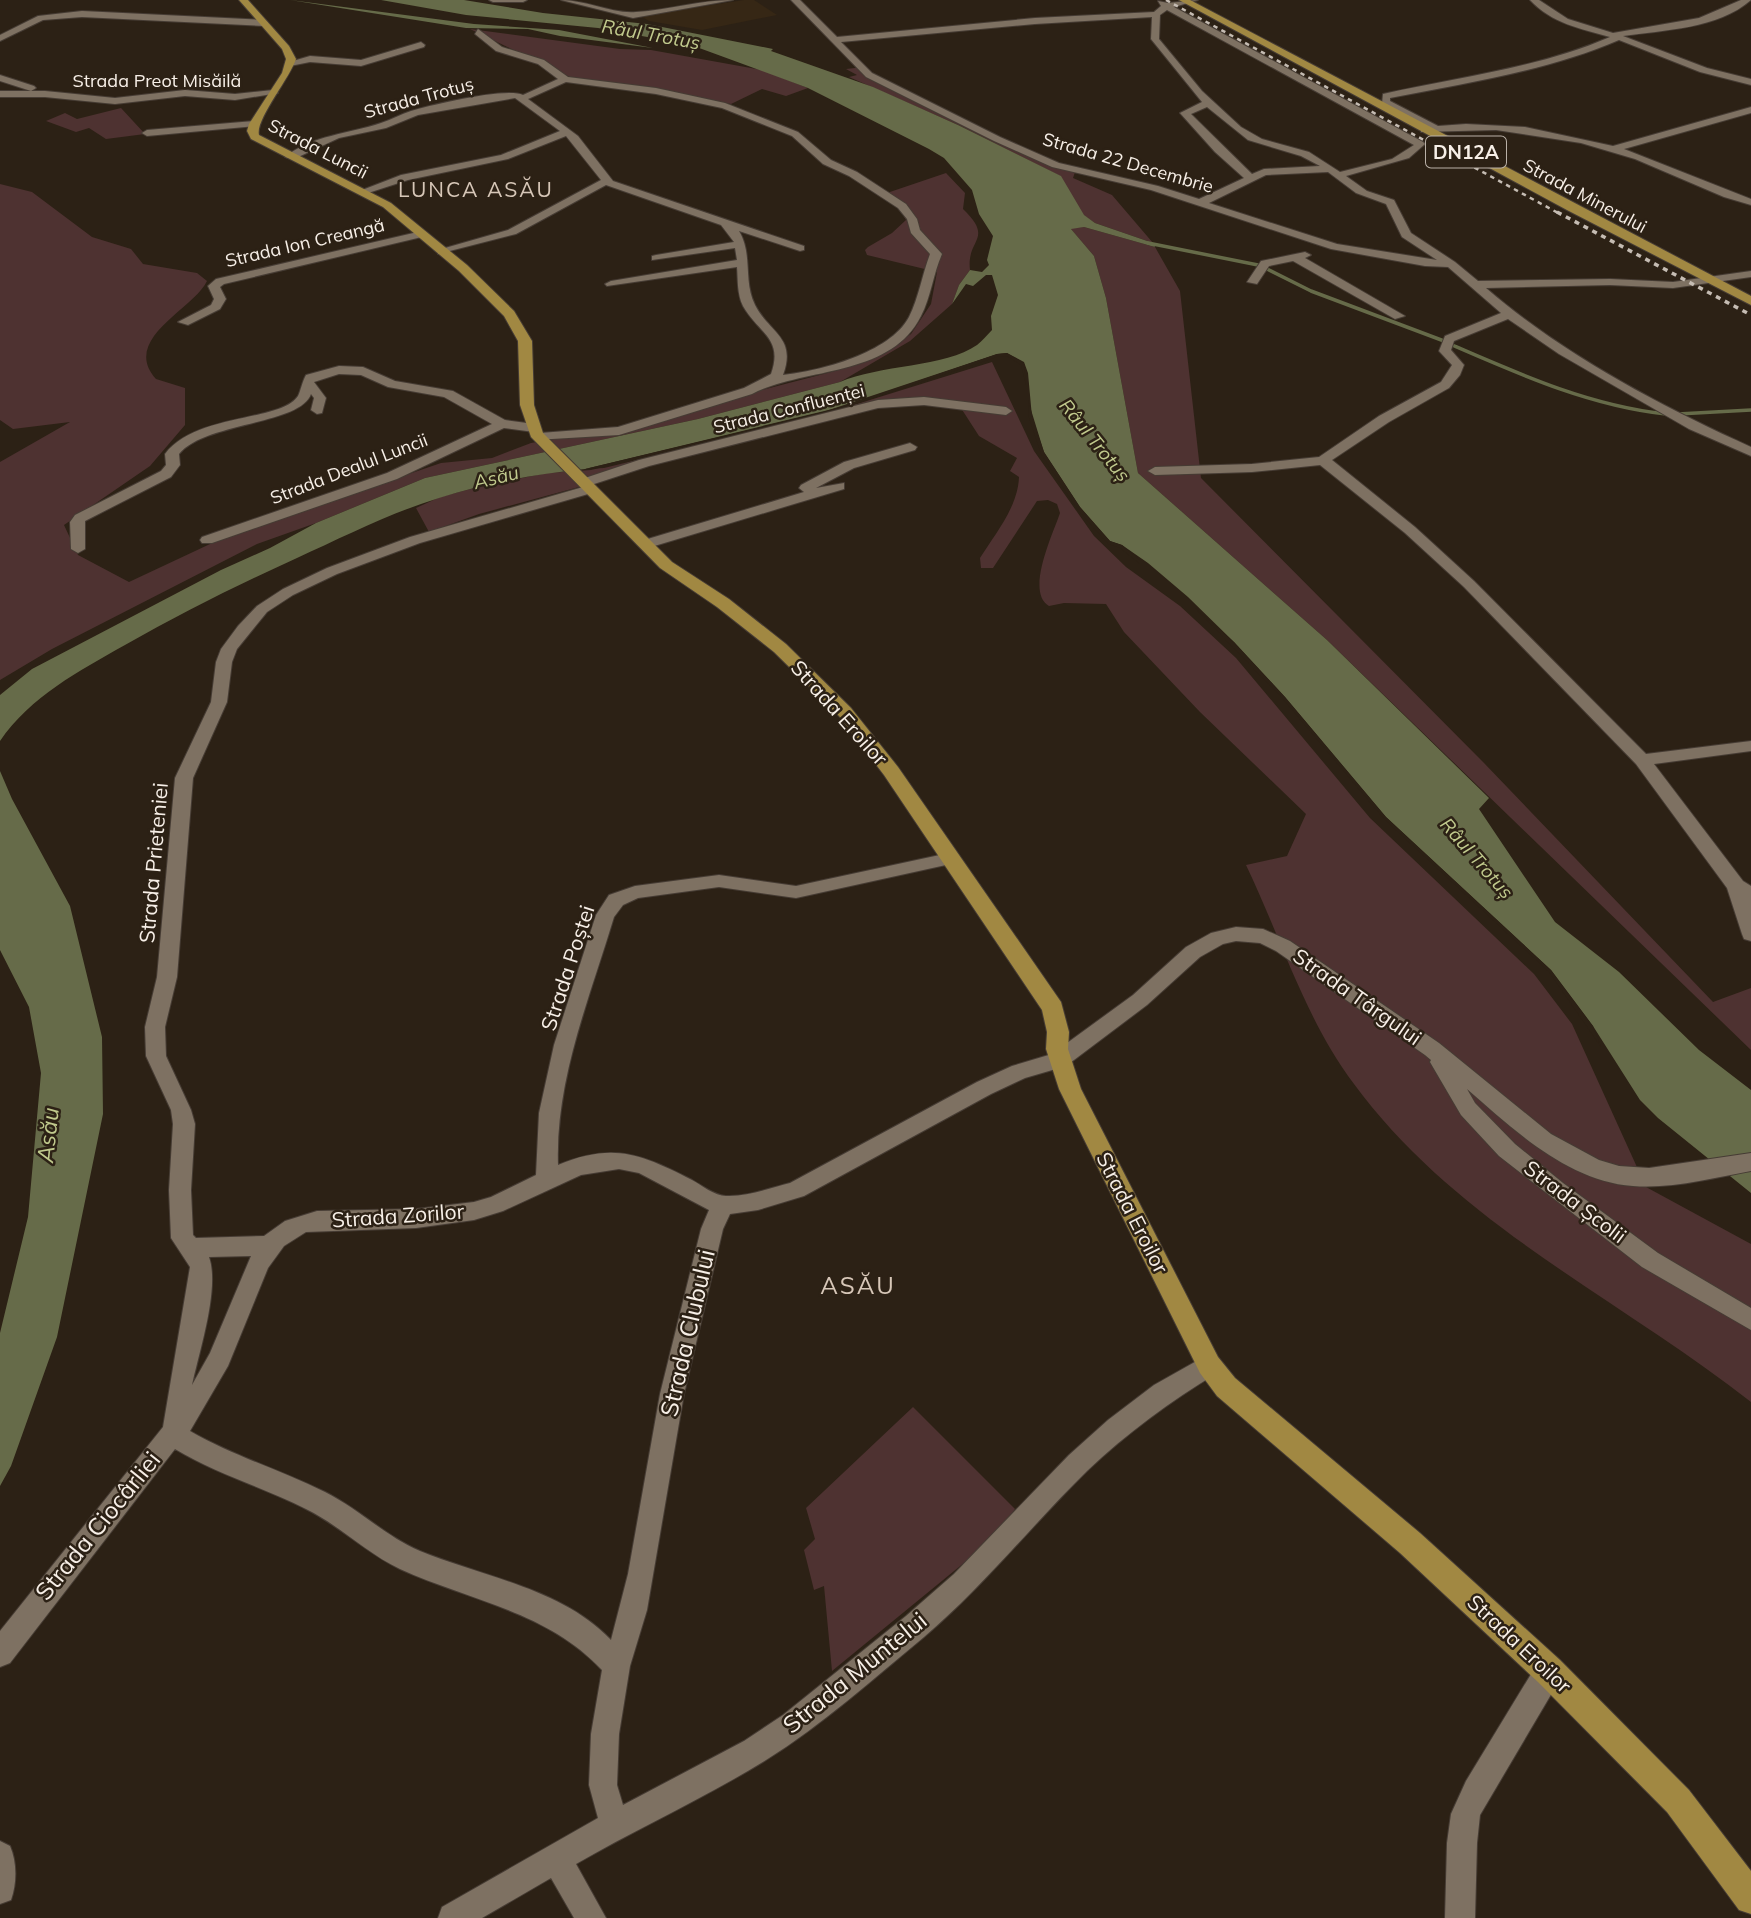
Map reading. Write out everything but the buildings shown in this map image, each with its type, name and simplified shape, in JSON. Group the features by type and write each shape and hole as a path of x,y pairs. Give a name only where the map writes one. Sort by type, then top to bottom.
{"main road":[{"path":"243,0 289,52 290,63"},
{"name":"Strada Minerului","path":"1187,1 1705,279 1751,301"},
{"name":"Strada Luncii","path":"290,63 254,124 252,131 255,137 387,205 483,287 513,318 522,332 526,350 527,405 541,437"},
{"name":"Strada Eroilor","path":"541,437 675,573 723,603 780,648 820,686 877,751 1054,1008 1059,1060 1070,1089 1209,1365 1238,1399 1410,1543 1549,1671 1678,1801 1751,1898"}],"street":[{"path":"493,0 523,0"},
{"path":"565,0 633,15 729,0"},
{"name":"Strada 22 Decembrie","path":"795,0 869,75 997,139 1056,165 1202,202 1340,248 1425,263 1451,264"},
{"path":"1154,0 1420,144 1416,151 1385,164 1335,172 1274,170 1249,177 1202,202"},
{"path":"1534,0 1553,16 1615,36 1700,70 1751,82"},
{"path":"1747,0 1734,9 1699,21 1615,36 1578,54 1535,62 1470,80 1386,96 1384,99 1389,105 1430,130 1483,126 1522,127 1616,148 1680,173 1709,189 1751,202"},
{"path":"835,40 1035,21 1156,14 1167,6 1187,1"},
{"path":"89,3 100,13"},
{"path":"0,38 41,18 100,13 264,23"},
{"path":"1156,14 1155,39 1208,103 1250,138 1307,154 1361,191 1390,202 1406,235 1451,264 1509,314 1563,351 1694,426 1751,452"},
{"path":"78,550 77,522 80,518 166,474 173,466 172,454 179,444 210,429 264,418 287,410 303,399 308,382 314,376 330,371 363,371 392,384 448,394 502,424 541,437 619,431 724,399 771,380 790,379 869,356 910,325 936,254 915,231 912,219 902,206 853,174 827,162 795,134 773,123 701,100 565,79 541,62 499,49 478,32"},
{"path":"290,63 317,60 361,63 421,44"},
{"path":"0,78 45,94"},
{"path":"565,79 523,98 575,138 603,172 606,181"},
{"name":"Strada Preot Misăilă","path":"0,94 45,94 115,101 186,93 235,97 273,93"},
{"name":"Strada Trotuș","path":"290,157 336,136 383,127 415,113 504,95 523,98"},
{"path":"1208,103 1185,113 1191,123 1249,177"},
{"path":"1616,148 1751,110"},
{"path":"147,133 254,124"},
{"path":"362,192 405,177 498,159 566,132"},
{"path":"442,252 512,232 606,181 800,248"},
{"path":"726,224 734,230 740,244 745,296 749,305 782,350 779,371 771,380"},
{"name":"Strada Ion Creangă","path":"184,322 216,307 220,299 214,286 220,281 422,234"},
{"path":"656,258 740,244"},
{"path":"1253,282 1265,263 1340,248"},
{"path":"1294,257 1399,316"},
{"path":"611,284 742,263"},
{"path":"1476,285 1610,282 1673,285 1751,274"},
{"path":"1155,471 1252,468 1324,460 1384,419 1445,385 1458,365 1445,351 1449,340 1509,314"},
{"path":"308,382 320,398 317,410"},
{"name":"Strada Confluenței","path":"587,486 644,463 878,404 943,402 1006,411"},
{"name":"Strada Dealul Luncii","path":"207,540 392,477 502,424"},
{"path":"767,506 849,465 910,447"},
{"path":"1324,460 1410,530 1469,583 1642,760 1744,890 1751,933"},
{"name":"Strada Prieteniei","path":"174,1435 177,1397 201,1268 198,1258 182,1238 180,1223 184,1124 181,1110 156,1056 155,1027 167,977 182,787 189,763 219,702 224,662 229,649 262,609 288,592 332,571 415,540 453,531 587,486"},
{"path":"646,544 839,486"},
{"path":"1642,760 1751,746"},
{"name":"Strada Poștei","path":"547,1178 548,1120 558,1073 605,915 616,900 635,892 719,881 796,892 949,859"},
{"name":"Strada Târgului","path":"1059,1060 1140,1000 1193,952 1218,938 1236,934 1263,936 1283,946 1432,1049 1555,1146 1620,1176 1660,1176 1751,1163"},
{"name":"Strada Școlii","path":"1432,1049 1468,1109 1507,1150 1650,1260 1751,1320"},
{"path":"722,1206 758,1201 796,1190 984,1088 1019,1072 1059,1060"},
{"name":"Strada Zorilor","path":"269,1247 291,1229 312,1222 399,1219 475,1211 510,1199 547,1178 604,1159 629,1160 650,1168 722,1206"},
{"name":"Strada Clubului","path":"615,1825 603,1785 602,1765 616,1665 634,1610 672,1394 712,1229 722,1206"},
{"path":"174,1435 220,1357 269,1247 188,1248"},
{"name":"Strada Muntelui","path":"453,1918 557,1861 615,1825 754,1751 793,1726 926,1617 991,1557 1078,1463 1118,1428 1163,1393 1209,1365"},
{"name":"Strada Ciocârliei","path":"0,1653 151,1458 174,1435 201,1452 318,1501 382,1547 553,1613 592,1639 616,1665"},
{"path":"1460,1918 1462,1843 1466,1814 1476,1791 1549,1671"},
{"path":"0,1856 0,1889"},
{"path":"557,1861 591,1918"}],"shaded area":[{"path":"754,0 777,15 702,30 649,21 641,16"},
{"path":"470,29 620,49 651,50 762,70 808,88 786,96 762,89 731,104 655,88 570,77"},
{"path":"864,67 873,75 966,122 1075,172 1073,178 1112,195 1153,243 1095,223 1083,215 1060,176 958,125 849,77 857,75 846,69"},
{"path":"121,108 145,134 106,139 89,128 76,132 46,121 65,113 77,119"},
{"path":"946,173 965,193 963,209 977,227 970,270 959,285 952,304 910,341 840,382 698,419 425,478 257,544 52,649 0,680 0,462 70,422 13,429 0,420 0,184 32,192 92,237 131,249 143,264 197,273 207,281 200,292 163,326 147,351 147,364 156,379 185,388 185,425 150,466 64,525 78,555 129,582 225,537 441,463 492,458 531,443 617,428 835,371 877,356 911,334 931,304 937,272 867,255 865,250 868,247 892,233 906,220 901,211 881,195"},
{"path":"1084,227 1155,247 1180,291 1201,478 1484,763 1713,1002 1751,988 1751,1050 1327,640 1138,473 1106,298 1094,256 1070,228"},
{"path":"992,362 1034,451 1094,536 1126,567 1180,606 1236,658 1370,818 1534,974 1572,1024 1646,1187 1751,1244 1751,1402 1490,1218 1441,1178 1395,1134 1354,1084 1321,1033 1246,865 1287,856 1306,814 1200,712 1124,632 1106,604 1064,603 1049,606 1042,599 1040,576 1060,513 1057,504 1048,500 1037,501 993,568 981,568 980,558 1005,520 1015,499 1019,477 1010,471 1017,458 979,436 959,405 882,406 649,465 479,514 429,532 416,508 440,497 482,486 547,473 591,470 825,414"},
{"path":"913,1407 1015,1509 998,1535 832,1671 824,1586 814,1590 804,1550 815,1539 806,1508"}],"water":[{"path":"290,0 474,24 559,30 653,48 560,36 528,29 466,28"},
{"path":"381,0 464,0 543,13 647,24 773,49 771,51 873,87 1061,176 1084,215 1095,223 1153,243 1155,247 1084,227 1071,229 1094,256 1106,298 1138,473 1327,640 1489,798 1479,809 1555,922 1619,972 1699,1050 1751,1090 1751,1193 1658,1118 1640,1100 1593,1026 1551,970 1386,817 1285,697 1234,642 1148,563 1122,545 1110,541 1080,507 1044,452 1032,417 1028,373 1024,362 1007,353 997,354 845,406 585,469 530,476 475,488 403,511 231,589 108,655 41,698 12,725 0,741 0,695 32,669 316,523 425,478 698,419 856,376 948,358 977,345 992,330 991,316 998,295 992,275 986,275 973,286 966,284 952,304 959,285 970,270 982,272 989,265 987,260 993,236 979,214 972,190 944,158 929,149 808,88 691,45 598,28 466,15"},
{"name":"Asău","path":"0,771 12,799 70,906 102,1037 103,1114 57,1337 11,1466 0,1486 0,1333 28,1217 41,1073 29,1007 0,950"}],"pier":[{"path":"1007,353 1024,363 1026,385 1021,365 1007,356 997,357 825,414 604,468 585,469 823,412 997,354"},
{"path":"1028,400 1044,452 1080,507 1110,541 1122,545 1140,560 1140,564 1120,548 1108,544 1077,509 1041,454 1029,418"},
{"path":"1195,608 1234,642 1285,697 1386,817 1551,970 1593,1026 1601,1047 1549,972 1384,819 1283,699"}],"waterway":[{"path":"1148,243 1258,265"},
{"path":"1263,267 1311,291 1444,341"},
{"path":"1452,345 1530,378 1584,397 1666,414"},
{"path":"1678,414 1751,410"}],"railway":[{"path":"1166,0 1560,214"},
{"path":"1557,212 1751,315"}],"district":[{"name":"LUNCA ASĂU","path":"476,190"},
{"name":"ASĂU","path":"858,1286"}],"water label":[{"name":"Râul Trotuș","path":"651,34"},
{"name":"Râul Trotuș","path":"1095,440"},
{"name":"Râul Trotuș","path":"1477,858"}]}
